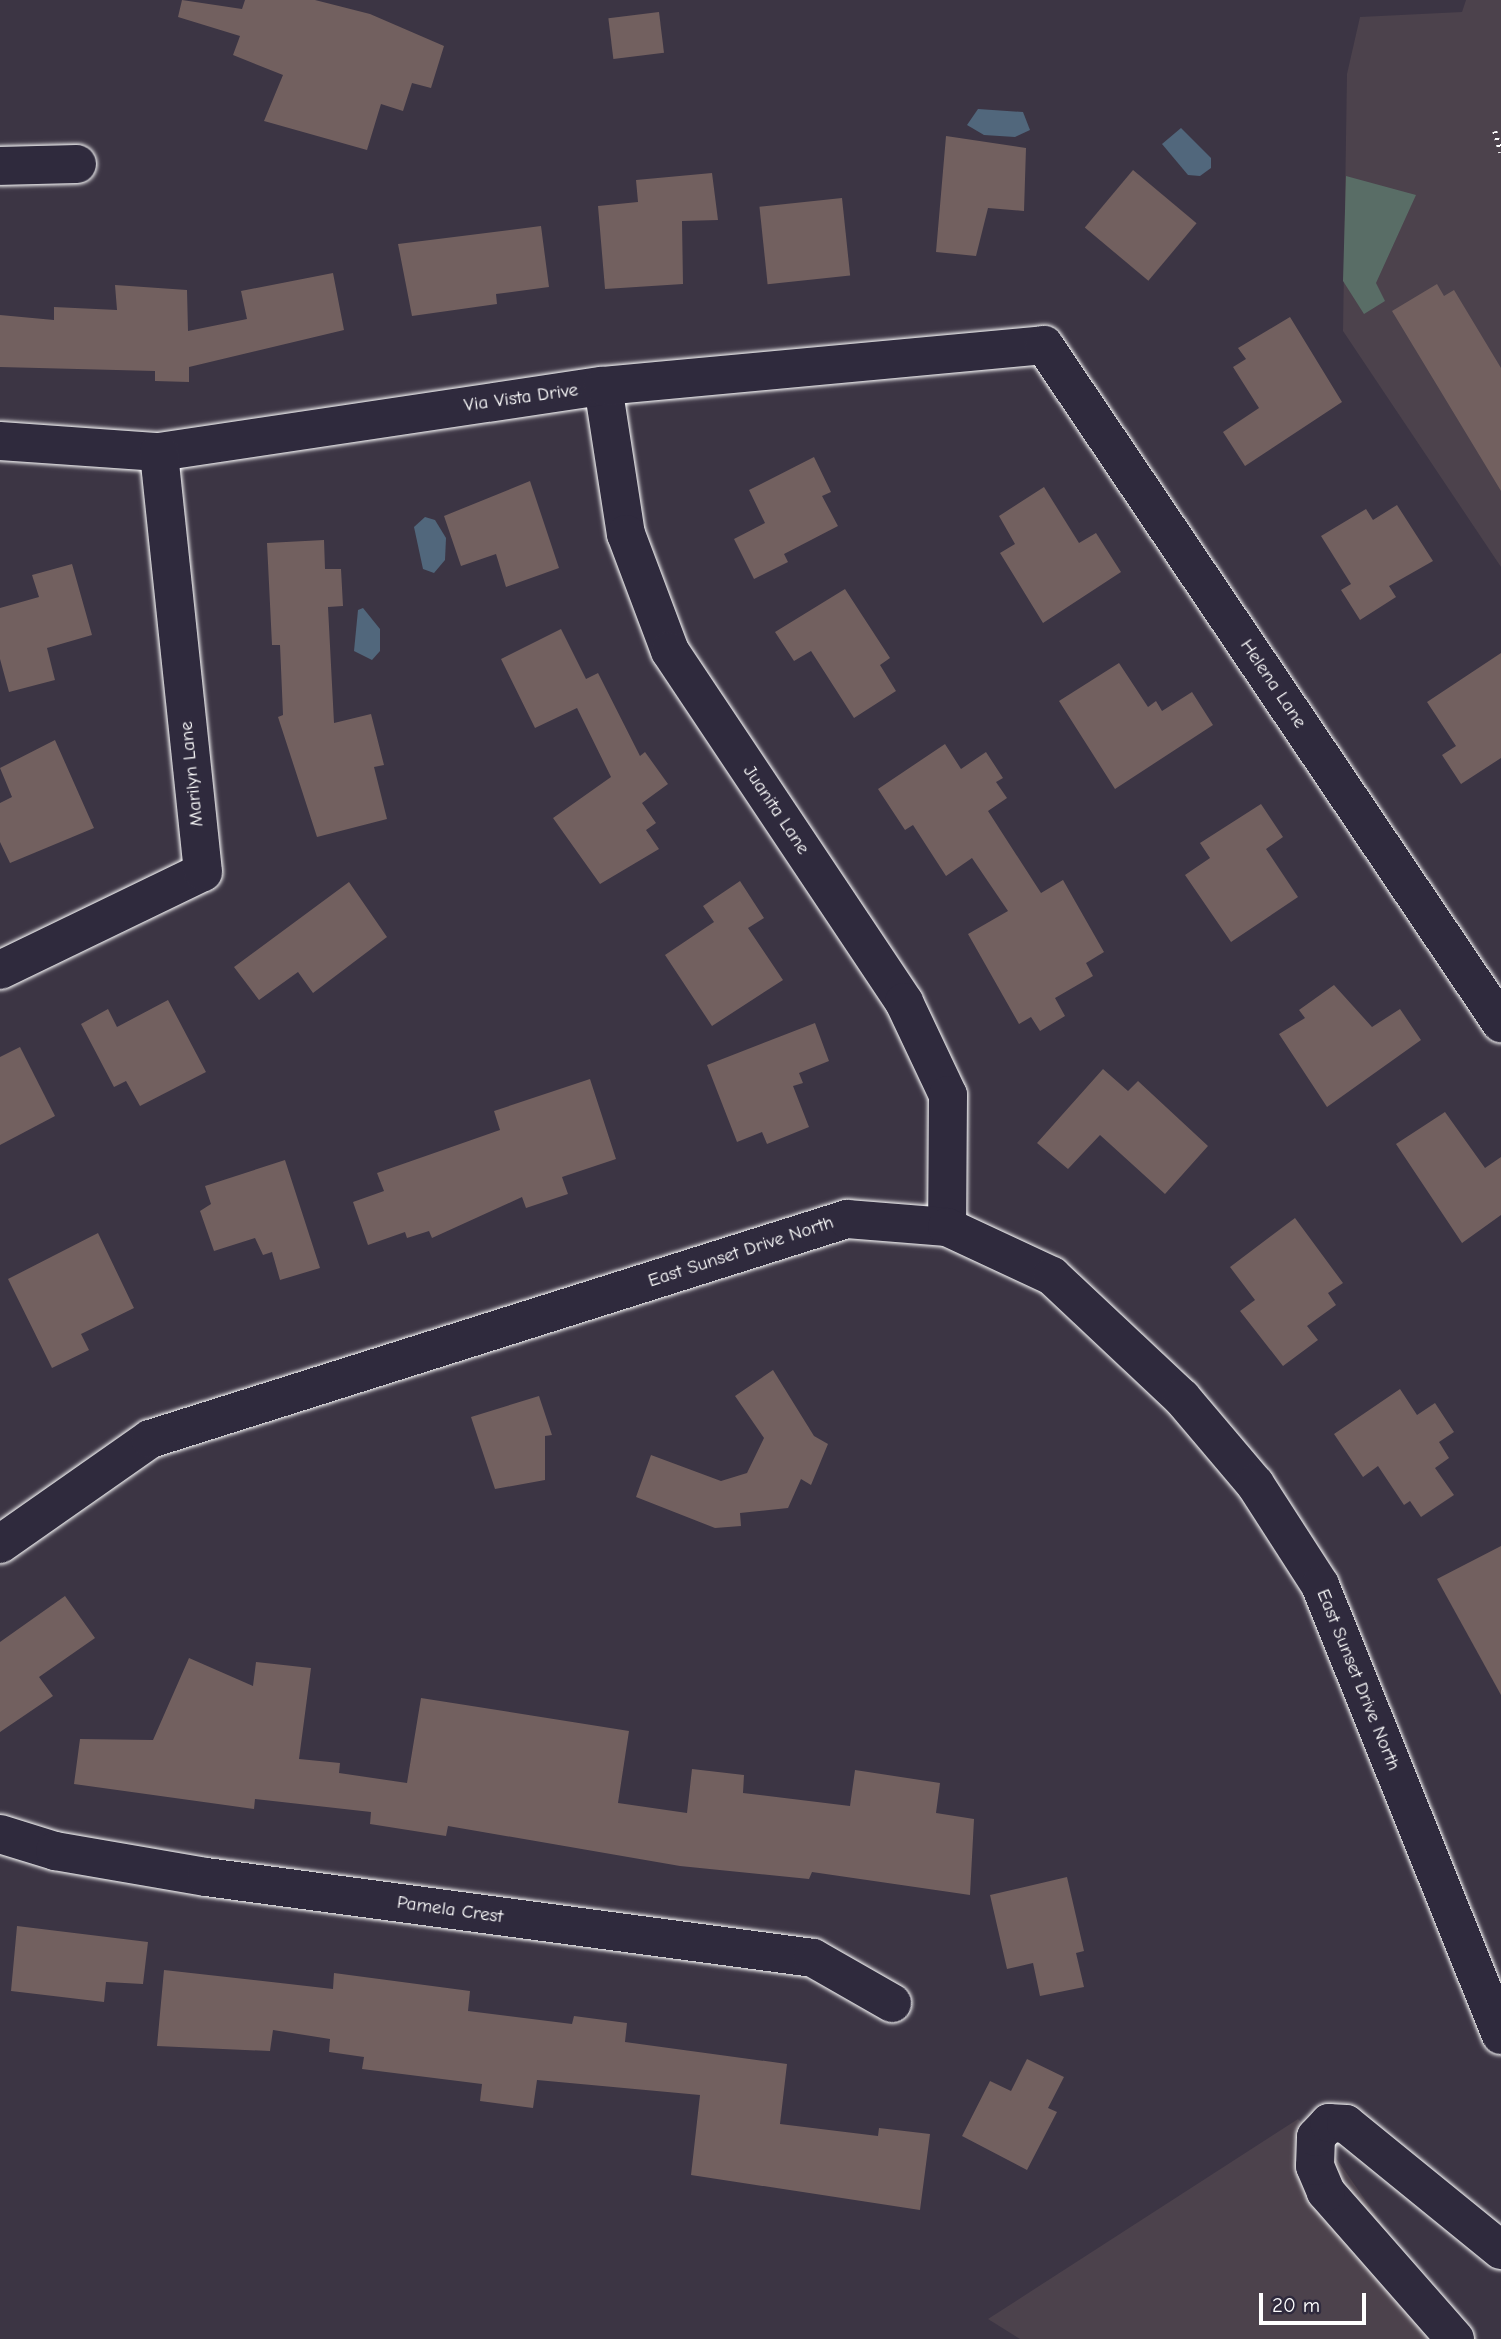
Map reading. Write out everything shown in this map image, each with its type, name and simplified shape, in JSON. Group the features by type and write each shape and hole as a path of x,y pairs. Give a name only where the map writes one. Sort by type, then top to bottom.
{"street":[{"path":"0,166 77,164"},
{"name":"Via Vista Drive","path":"0,441 159,452 603,386 1044,345"},
{"name":"Helena Lane","path":"1044,345 1501,1023"},
{"name":"Juanita Lane","path":"603,386 626,534 670,651 904,1002 948,1095 947,1227"},
{"name":"Marilyn Lane","path":"0,970 203,872 159,452"},
{"name":"East Sunset Drive North","path":"0,1544 150,1439 847,1219 947,1227 1052,1276 1182,1398 1255,1484 1320,1585 1493,1989 1501,2035"},
{"name":"Pamela Crest","path":"0,1834 55,1851 206,1877 813,1958 892,2003"},
{"path":"1455,2339 1326,2192 1315,2166 1316,2137 1329,2123 1346,2124 1501,2250"}],"path":[{"path":"1495,131 1501,152"}],"shaded area":[{"path":"1466,0 1501,0 1501,567 1343,331 1347,74 1360,17 1462,12"},
{"path":"1298,2119 1336,2158 1398,2247 1477,2339 1020,2339 988,2319"}],"green space":[{"path":"1346,176 1416,195 1376,283 1385,301 1364,314 1343,281"}],"water":[{"path":"978,109 1023,112 1030,130 1015,137 984,135 967,125"},
{"path":"1181,128 1211,158 1211,168 1200,176 1188,175 1162,144"},
{"path":"425,517 435,520 446,538 445,560 434,573 423,569 414,527"},
{"path":"363,608 380,629 380,651 372,660 354,651 358,610"}],"building":[{"path":"182,0 242,9 245,0 315,0 370,14 444,46 431,88 412,83 403,111 381,104 367,150 264,121 283,75 233,55 240,36 178,17"},
{"path":"659,12 664,53 613,59 608,18"},
{"path":"946,136 1026,148 1024,211 988,208 976,256 936,252"},
{"path":"1133,170 1197,223 1148,281 1085,227"},
{"path":"712,173 718,220 682,221 683,284 605,289 598,206 638,202 636,180"},
{"path":"842,198 850,276 768,284 759,207"},
{"path":"541,226 549,287 496,294 497,304 412,316 398,244"},
{"path":"333,273 344,330 189,367 189,382 155,381 155,371 0,367 0,315 54,320 54,307 117,310 115,285 187,290 188,331 247,319 241,291"},
{"path":"1437,284 1444,296 1454,290 1501,368 1501,491 1392,311"},
{"path":"1290,317 1342,402 1245,466 1223,432 1259,408 1233,367 1246,359 1238,348"},
{"path":"814,457 831,492 822,496 838,526 784,554 788,562 754,579 734,539 765,523 749,490"},
{"path":"530,481 559,568 506,587 496,554 461,566 444,516"},
{"path":"1044,487 1079,543 1096,533 1121,572 1043,623 1000,553 1015,544 999,516"},
{"path":"1397,505 1433,561 1389,586 1396,597 1360,620 1341,590 1351,584 1321,536 1366,509 1373,520"},
{"path":"324,540 325,569 341,569 343,606 328,607 334,723 371,714 384,765 374,767 387,819 317,837 278,717 283,715 280,645 272,645 267,543"},
{"path":"72,564 92,635 47,648 55,680 9,692 0,659 0,608 39,597 32,575"},
{"path":"845,589 890,658 880,665 896,691 854,718 811,651 794,661 775,632"},
{"path":"561,629 586,679 598,673 640,756 645,752 668,784 642,803 656,823 646,830 659,849 600,884 553,818 611,777 577,708 535,728 501,659"},
{"path":"1501,653 1501,758 1461,784 1442,755 1456,746 1427,702"},
{"path":"1119,663 1148,707 1156,701 1162,711 1192,692 1213,725 1115,789 1059,701"},
{"path":"55,740 94,828 10,863 0,842 0,803 12,797 0,768"},
{"path":"945,744 961,769 986,752 1003,778 996,782 1007,798 988,811 1041,893 1063,880 1104,952 1086,963 1093,976 1055,998 1065,1016 1040,1031 1031,1017 1019,1024 968,934 1008,911 972,858 946,876 913,825 905,830 878,789"},
{"path":"1261,804 1283,837 1266,849 1298,897 1231,942 1185,875 1210,858 1200,843"},
{"path":"740,881 764,918 748,928 783,980 712,1026 665,955 714,922 703,906"},
{"path":"349,882 387,937 313,993 298,972 259,1000 234,967"},
{"path":"1334,985 1372,1027 1400,1009 1421,1040 1327,1107 1279,1034 1305,1018 1299,1010"},
{"path":"168,1000 206,1072 140,1106 126,1081 114,1087 81,1024 108,1009 117,1027"},
{"path":"815,1023 829,1061 799,1073 803,1083 793,1086 809,1127 767,1144 762,1132 737,1142 707,1065"},
{"path":"20,1047 55,1116 0,1145 0,1057"},
{"path":"1103,1069 1128,1091 1138,1081 1208,1146 1165,1194 1100,1135 1068,1169 1037,1143"},
{"path":"590,1079 616,1159 562,1177 568,1194 526,1208 522,1197 432,1238 429,1231 407,1238 405,1232 368,1245 353,1202 384,1191 377,1173 500,1130 494,1111"},
{"path":"1445,1112 1485,1168 1501,1157 1501,1215 1462,1243 1396,1144"},
{"path":"285,1160 320,1268 280,1280 272,1252 263,1255 255,1238 214,1251 200,1211 211,1204 205,1186"},
{"path":"1295,1218 1343,1283 1328,1293 1336,1305 1307,1326 1318,1340 1283,1366 1240,1311 1255,1300 1230,1267"},
{"path":"98,1233 134,1308 81,1334 89,1350 52,1368 8,1279"},
{"path":"773,1370 814,1436 828,1444 811,1485 801,1479 788,1508 740,1513 741,1526 715,1528 636,1497 651,1455 721,1481 747,1473 764,1438 735,1396"},
{"path":"1400,1389 1417,1415 1435,1403 1454,1432 1439,1442 1449,1458 1435,1468 1454,1495 1421,1517 1410,1501 1404,1505 1378,1466 1363,1477 1334,1434"},
{"path":"539,1396 552,1435 545,1436 545,1480 495,1489 471,1417"},
{"path":"1501,1546 1501,1695 1437,1579"},
{"path":"65,1596 95,1638 39,1677 53,1696 0,1732 0,1642"},
{"path":"189,1658 253,1686 256,1662 311,1668 299,1759 340,1763 339,1773 407,1783 421,1698 629,1731 618,1803 687,1813 692,1769 744,1775 743,1793 850,1806 855,1770 940,1783 936,1813 974,1819 970,1895 812,1872 809,1879 680,1866 448,1826 446,1836 370,1824 371,1812 255,1799 254,1809 74,1784 80,1739 153,1740"},
{"path":"1067,1877 1084,1951 1076,1953 1084,1987 1040,1996 1033,1963 1007,1969 990,1895"},
{"path":"17,1926 148,1942 143,1984 106,1982 104,2002 11,1991"},
{"path":"164,1970 333,1989 334,1973 470,1991 468,2011 572,2024 574,2016 627,2023 625,2042 787,2064 780,2124 878,2136 879,2128 930,2134 920,2210 691,2175 700,2095 537,2080 533,2108 480,2101 482,2084 362,2069 364,2057 329,2052 330,2039 273,2030 270,2051 157,2046"},
{"path":"1027,2059 1064,2077 1048,2108 1057,2112 1027,2170 962,2136 990,2081 1011,2091"}]}
